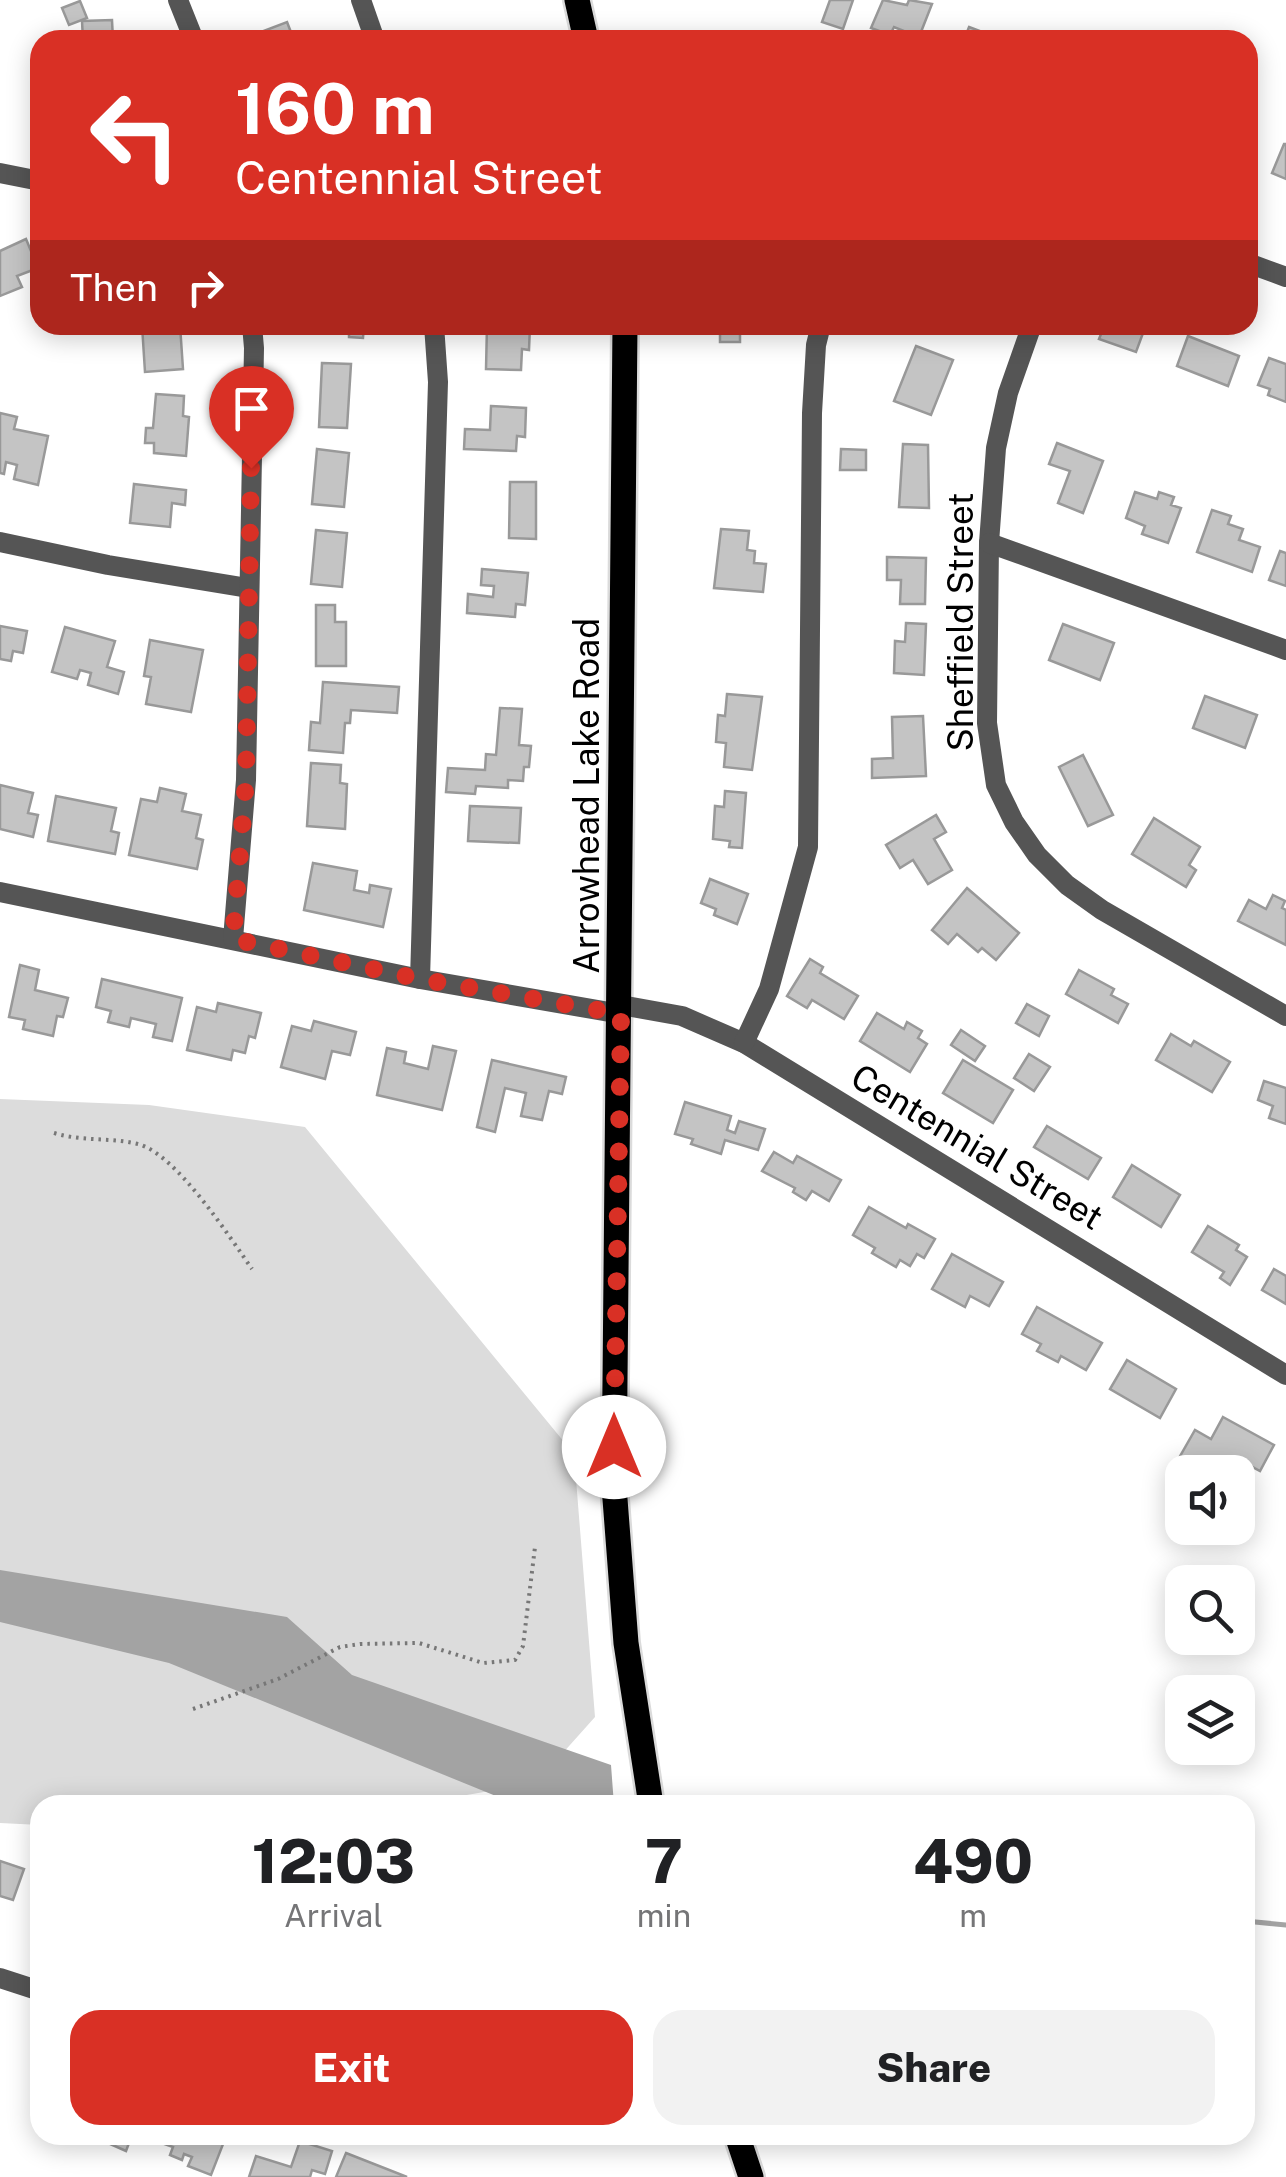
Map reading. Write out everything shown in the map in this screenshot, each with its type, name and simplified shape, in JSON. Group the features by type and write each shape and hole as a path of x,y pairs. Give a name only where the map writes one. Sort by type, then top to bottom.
{"main road":[{"path":"577,0 584,30"},
{"name":"Arrowhead Lake Road","path":"625,335 614,1486 626,1643 649,1795"},
{"path":"740,2145 751,2177"}],"street":[{"path":"178,0 190,30"},
{"path":"361,0 372,30"},
{"path":"0,173 30,179"},
{"path":"1258,267 1286,277"},
{"path":"233,939 246,780 253,335"},
{"path":"420,979 438,382 435,335"},
{"path":"744,1043 769,989 808,847 812,413 818,335"},
{"name":"Sheffield Street","path":"1028,335 1008,393 996,448 989,542 987,723 996,785 1014,822 1037,855 1067,884 1102,910 1286,1016"},
{"path":"0,542 248,588"},
{"path":"989,542 1286,650"},
{"name":"Centennial Street","path":"0,892 420,979 682,1016 744,1043 1286,1375"},
{"path":"0,1978 30,1988"}],"path":[{"path":"54,1133 143,1145 161,1155 199,1194 252,1269"},
{"path":"193,1709 278,1679 340,1647 419,1643 483,1663 515,1660 524,1646 536,1547"}],"shaded area":[{"path":"0,1099 149,1105 305,1127 574,1454 595,1717 536,1783 467,1795 30,1795 30,1824 0,1823"},
{"path":"0,1570 287,1617 352,1675 611,1765 613,1795 493,1795 169,1663 0,1622"}],"building":[{"path":"830,0 853,0 843,29 822,22"},
{"path":"883,0 907,5 909,0 932,4 922,30 871,28"},
{"path":"80,1 87,18 69,25 62,8"},
{"path":"112,20 112,30 82,30 82,21"},
{"path":"287,22 290,30 266,30"},
{"path":"1286,144 1286,179 1272,173"},
{"path":"26,239 30,249 30,271 17,276 22,287 0,296 0,251"},
{"path":"143,335 181,335 183,369 145,372"},
{"path":"487,335 530,335 529,350 522,349 521,370 486,369"},
{"path":"720,335 740,335 740,342 720,342"},
{"path":"1101,335 1142,335 1136,352 1099,339"},
{"path":"1188,336 1239,356 1228,386 1177,366"},
{"path":"916,346 953,360 931,415 894,401"},
{"path":"1269,358 1286,364 1286,402 1268,395 1270,389 1258,385"},
{"path":"322,363 351,364 347,428 319,427"},
{"path":"156,394 184,396 183,416 189,417 186,456 154,453 154,443 145,443 146,428 153,428"},
{"path":"491,406 526,408 525,437 517,436 516,451 464,449 465,429 490,430"},
{"path":"0,413 17,417 14,429 48,436 38,485 14,479 17,465 6,462 4,474 0,473"},
{"path":"1057,443 1103,461 1083,513 1058,503 1070,471 1049,464"},
{"path":"903,444 928,445 929,508 899,507"},
{"path":"317,449 349,453 344,507 312,504"},
{"path":"841,449 866,450 866,470 840,470"},
{"path":"510,482 536,482 536,539 509,538"},
{"path":"134,484 186,490 185,505 172,503 170,527 130,523"},
{"path":"1135,492 1157,499 1159,492 1174,497 1171,505 1181,508 1168,543 1142,534 1145,526 1126,518"},
{"path":"1212,510 1231,516 1228,524 1243,529 1239,540 1260,547 1252,572 1197,552"},
{"path":"721,529 749,531 747,550 755,551 754,563 766,564 763,592 714,588"},
{"path":"316,530 347,533 342,587 311,584"},
{"path":"1280,551 1286,553 1286,586 1269,580"},
{"path":"887,557 926,558 925,604 900,604 901,580 887,580"},
{"path":"482,569 528,573 525,605 516,604 515,617 467,613 468,594 493,597 494,586 481,585"},
{"path":"316,605 335,605 335,622 346,622 346,666 316,666"},
{"path":"906,623 926,624 924,675 894,673 895,641 905,642"},
{"path":"1063,624 1114,643 1100,680 1049,660"},
{"path":"0,626 27,631 23,653 13,651 11,661 0,659"},
{"path":"65,627 115,641 107,667 124,672 118,694 88,685 91,673 80,670 77,679 52,672"},
{"path":"150,640 203,650 191,712 146,704 151,677 144,676"},
{"path":"323,682 399,687 397,713 351,710 350,723 345,723 343,753 309,750 311,722 320,723"},
{"path":"727,694 762,697 752,770 724,767 726,743 716,742 718,715 725,716"},
{"path":"1205,696 1257,715 1245,748 1193,728"},
{"path":"500,708 522,709 519,745 531,746 523,781 508,780 508,788 476,786 475,794 446,792 448,768 485,770 486,754 496,755"},
{"path":"923,716 926,776 872,778 872,759 893,758 892,717"},
{"path":"1083,755 1113,815 1088,826 1059,767"},
{"path":"311,763 341,765 340,783 347,784 345,829 307,826"},
{"path":"0,785 33,793 28,813 38,815 33,837 0,829"},
{"path":"160,788 186,794 182,811 201,815 196,838 203,840 197,869 129,855 141,799 157,802"},
{"path":"725,791 746,793 742,848 729,847 730,841 713,839 715,806 724,807"},
{"path":"56,796 116,808 111,831 119,833 115,854 48,841"},
{"path":"470,806 521,808 519,843 468,841"},
{"path":"936,815 946,832 934,839 952,870 928,884 913,860 900,868 886,845"},
{"path":"1154,818 1200,847 1189,865 1196,870 1186,887 1132,854"},
{"path":"313,863 357,871 354,890 369,893 370,885 391,889 383,927 304,910"},
{"path":"710,879 748,894 737,924 714,915 716,909 701,903"},
{"path":"967,888 1019,933 996,960 982,948 978,952 957,934 948,944 932,930"},
{"path":"1273,895 1285,901 1282,908 1286,910 1286,945 1238,921 1249,900 1266,909"},
{"path":"810,959 823,967 820,973 858,996 844,1019 812,1000 807,1008 787,996"},
{"path":"20,965 39,970 35,990 68,998 63,1017 57,1016 53,1036 23,1029 25,1020 9,1017"},
{"path":"1079,970 1114,989 1111,995 1128,1004 1118,1023 1066,994"},
{"path":"102,979 182,998 172,1041 153,1037 156,1024 131,1018 129,1027 108,1022 111,1011 96,1007"},
{"path":"218,1003 261,1013 255,1038 249,1036 245,1053 233,1050 231,1060 187,1050 197,1007 216,1012"},
{"path":"1027,1004 1049,1016 1039,1036 1016,1023"},
{"path":"877,1013 904,1029 907,1022 922,1031 918,1038 927,1044 910,1072 860,1041"},
{"path":"314,1021 356,1032 350,1055 332,1051 325,1079 281,1067 292,1026 311,1031"},
{"path":"961,1030 985,1046 975,1061 951,1045"},
{"path":"1171,1034 1191,1046 1194,1041 1230,1062 1212,1092 1156,1060"},
{"path":"433,1046 456,1051 442,1110 377,1095 387,1048 406,1052 404,1063 428,1069"},
{"path":"1029,1054 1050,1067 1034,1091 1014,1078"},
{"path":"492,1060 566,1077 562,1094 549,1091 542,1120 521,1116 526,1093 505,1088 495,1132 477,1127"},
{"path":"963,1060 1013,1090 993,1123 943,1093"},
{"path":"1264,1081 1286,1088 1286,1124 1269,1118 1273,1106 1258,1100"},
{"path":"685,1102 731,1116 727,1130 735,1133 739,1121 765,1129 758,1150 725,1140 721,1154 675,1134"},
{"path":"1047,1126 1101,1158 1088,1179 1034,1147"},
{"path":"774,1152 793,1163 797,1156 841,1180 829,1201 812,1191 806,1200 793,1192 795,1188 762,1171"},
{"path":"1132,1165 1180,1195 1161,1227 1113,1197"},
{"path":"869,1207 935,1239 924,1258 917,1254 910,1266 900,1260 896,1267 872,1253 875,1248 853,1235"},
{"path":"1208,1226 1239,1245 1236,1250 1247,1257 1230,1285 1220,1278 1224,1272 1192,1252"},
{"path":"952,1254 1003,1282 989,1306 970,1296 965,1307 932,1289"},
{"path":"1274,1269 1286,1276 1286,1304 1262,1290"},
{"path":"1037,1307 1102,1343 1086,1370 1061,1356 1058,1362 1037,1351 1041,1344 1022,1334"},
{"path":"1127,1360 1176,1389 1160,1418 1110,1389"},
{"path":"1223,1417 1274,1445 1260,1471 1255,1468 1255,1455 1181,1455 1195,1430 1211,1439"},
{"path":"0,1861 24,1869 13,1900 0,1896"},
{"path":"167,2145 223,2145 211,2175 188,2166 192,2157 184,2154 182,2160 170,2155 173,2147"},
{"path":"299,2145 332,2151 325,2174 312,2170 310,2177 249,2177 256,2156 291,2167"},
{"path":"346,2153 407,2177 336,2177"}],"waterway":[{"path":"1255,1922 1286,1925"}],"route":[{"path":"251,468 246,780 233,939 420,979 621,1014 614,1447"}]}
